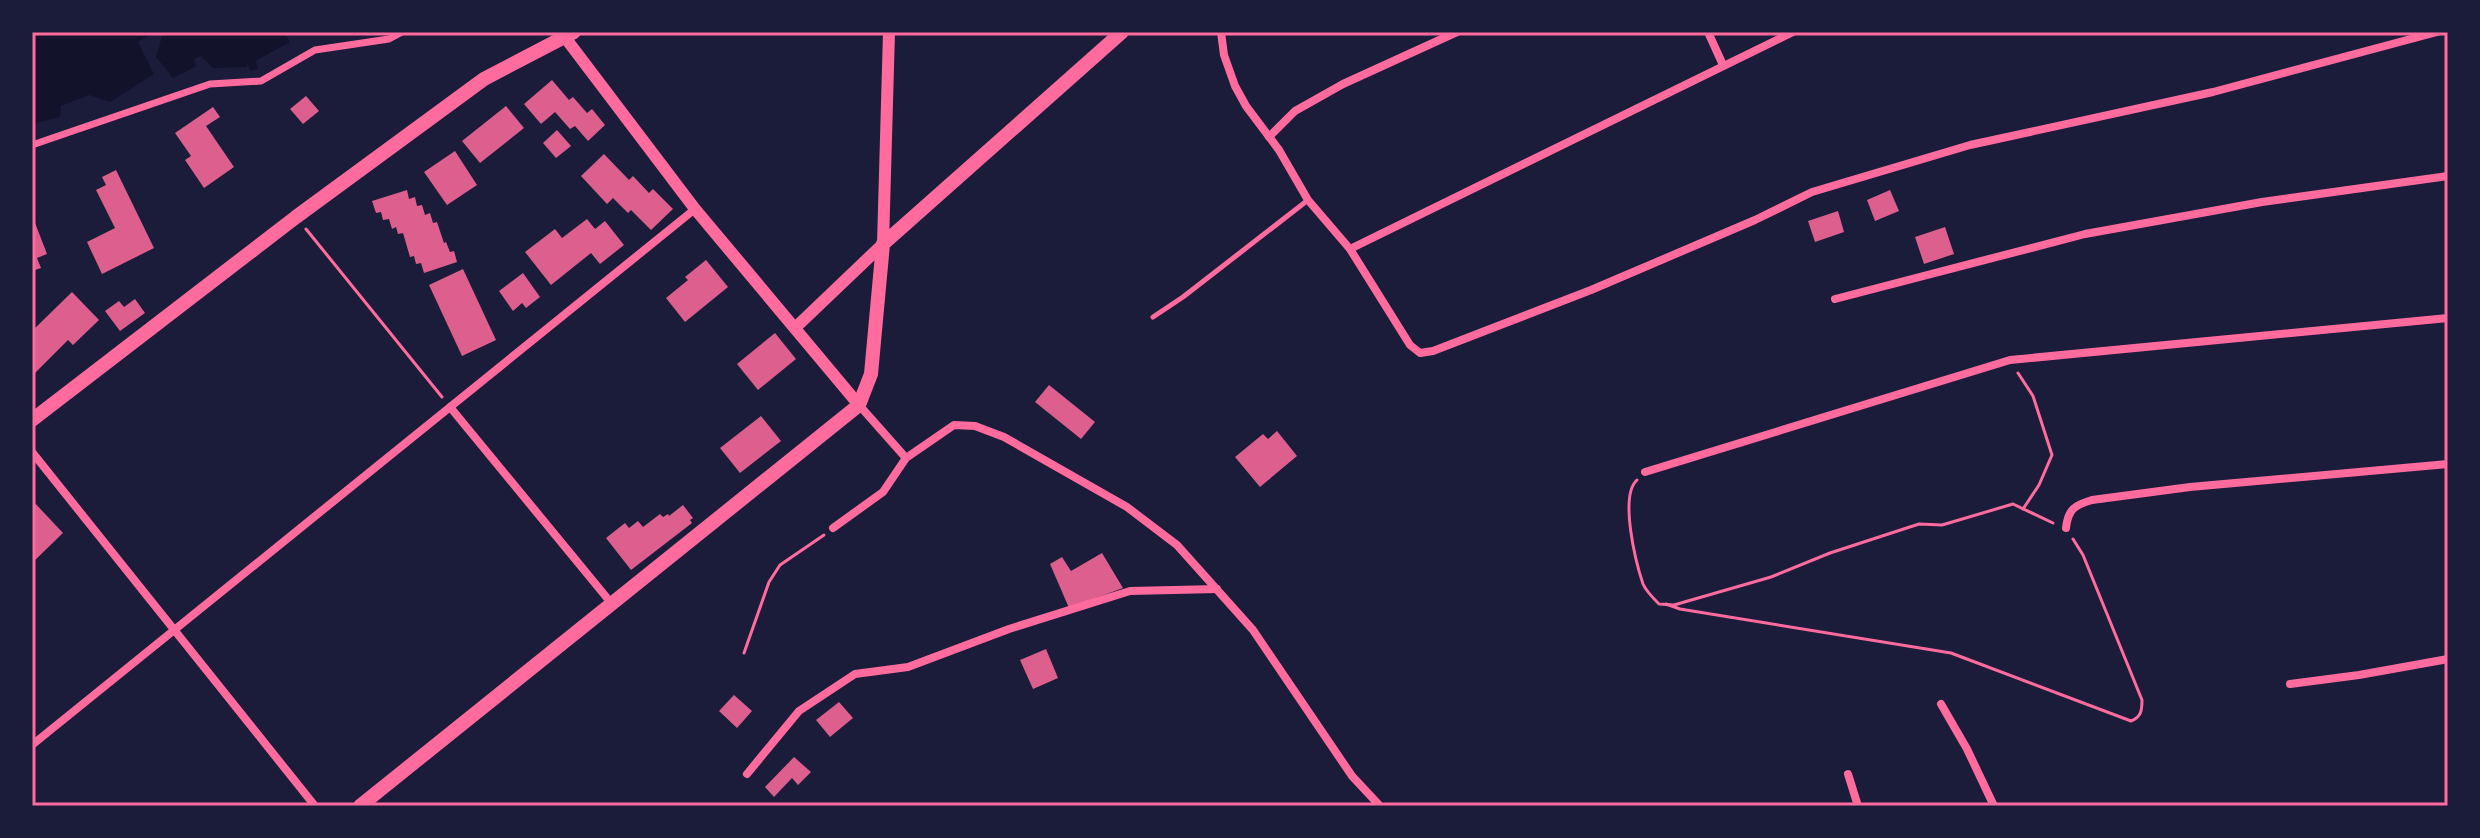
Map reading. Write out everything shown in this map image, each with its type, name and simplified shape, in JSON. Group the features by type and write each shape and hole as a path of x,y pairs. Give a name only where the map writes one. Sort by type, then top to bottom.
{"main road":[{"path":"360,806 859,405 871,374 883,244 1122,32"},
{"path":"32,420 296,217 484,79 569,34"}],"street":[{"path":"32,145 210,84 261,81 315,50 389,39 402,32"},
{"path":"795,328 883,244 889,32"},
{"path":"1221,32 1224,55 1235,86 1308,200 1350,249 1410,345 1420,353 1433,351 1591,290 1812,192 1970,145 2213,92 2437,32"},
{"path":"1269,137 1295,111 1457,32"},
{"path":"1708,32 1723,65"},
{"path":"1350,249 1793,32"},
{"path":"569,34 695,209 906,458"},
{"path":"1835,299 2085,234 2262,202 2448,176"},
{"path":"32,745 695,209"},
{"path":"1645,472 2010,360 2448,318"},
{"path":"450,407 612,604"},
{"path":"833,528 883,492 906,458 954,425 975,426 1004,437 1127,507 1177,545 1253,630 1352,776 1380,806"},
{"path":"32,452 315,806"},
{"path":"2066,528 2067,514 2076,504 2092,500 2190,487 2448,464"},
{"path":"747,774 799,711 855,674 908,667 1009,629 1130,591 1217,589"},
{"path":"2290,684 2447,662"},
{"path":"1941,704 1994,806"},
{"path":"1848,774 1858,806"}],"lane":[{"path":"1153,317 1308,200"}],"path":[{"path":"296,217 450,407"},
{"path":"2010,360 2033,396 2052,455 2039,485 2023,509"},
{"path":"1645,472 1631,485 1628,504 1634,548 1644,587 1659,604 1666,604 1674,605 1771,577 1830,553 1919,524 1942,525 2013,504 2066,528 2083,555 2142,700 2142,711 2137,719 2131,721 1951,653 1680,609 1666,604"},
{"path":"744,653 769,582 780,565 833,528"}],"shaded area":[{"path":"32,32 154,32 138,42 154,74 110,102 89,95 61,106 60,117 32,124"},
{"path":"171,32 186,35 190,32 284,32 290,42 255,61 258,68 251,71 247,63 247,67 213,68 201,56 194,59 196,66 173,78 156,57 162,37"}],"building":[{"path":"552,80 569,100 573,97 587,113 592,109 605,125 588,141 575,126 570,129 555,112 541,124 524,104"},
{"path":"306,96 319,111 303,124 290,109"},
{"path":"506,106 524,128 480,163 462,141"},
{"path":"213,107 220,117 206,126 234,167 204,188 185,160 191,156 175,133"},
{"path":"557,130 571,146 556,158 543,143"},
{"path":"455,151 477,185 447,205 424,172"},
{"path":"604,154 629,180 633,176 649,193 653,189 673,209 651,230 631,210 628,213 613,198 607,204 581,176"},
{"path":"116,170 154,248 102,274 87,242 115,228 96,190 106,185 102,177"},
{"path":"407,190 409,199 415,197 417,206 422,205 425,215 430,213 433,223 437,222 444,243 450,252 454,251 457,262 424,273 421,263 416,264 414,256 410,257 403,233 398,234 396,227 392,229 389,219 383,220 381,212 376,213 372,201"},
{"path":"1890,190 1899,211 1875,221 1867,200"},
{"path":"1838,211 1844,232 1815,242 1808,221"},
{"path":"32,215 47,254 37,258 41,268 32,271"},
{"path":"587,219 595,229 605,221 624,245 600,264 591,253 551,285 525,252 555,229 562,238"},
{"path":"1945,227 1954,254 1924,264 1915,237"},
{"path":"706,260 728,287 685,322 666,298"},
{"path":"463,269 496,340 462,356 429,285"},
{"path":"523,273 540,297 526,308 522,303 513,311 499,291"},
{"path":"72,292 99,320 73,345 68,340 32,376 32,331"},
{"path":"135,299 145,313 120,331 105,311 119,301 124,307"},
{"path":"775,333 796,359 758,390 737,364"},
{"path":"1049,385 1095,422 1081,439 1035,402"},
{"path":"761,416 781,441 740,473 720,448"},
{"path":"1277,431 1297,456 1260,487 1235,457 1263,434 1268,439"},
{"path":"32,500 63,533 32,563"},
{"path":"683,505 693,518 690,520 692,523 631,570 606,538 625,523 629,528 638,521 643,527 660,514 669,516"},
{"path":"1102,553 1123,588 1069,608 1050,564 1062,557 1071,571"},
{"path":"1046,649 1058,678 1033,689 1020,660"},
{"path":"734,695 752,711 737,728 719,711"},
{"path":"839,702 853,718 830,737 816,720"},
{"path":"794,757 811,772 798,785 792,778 774,797 765,787"}]}
